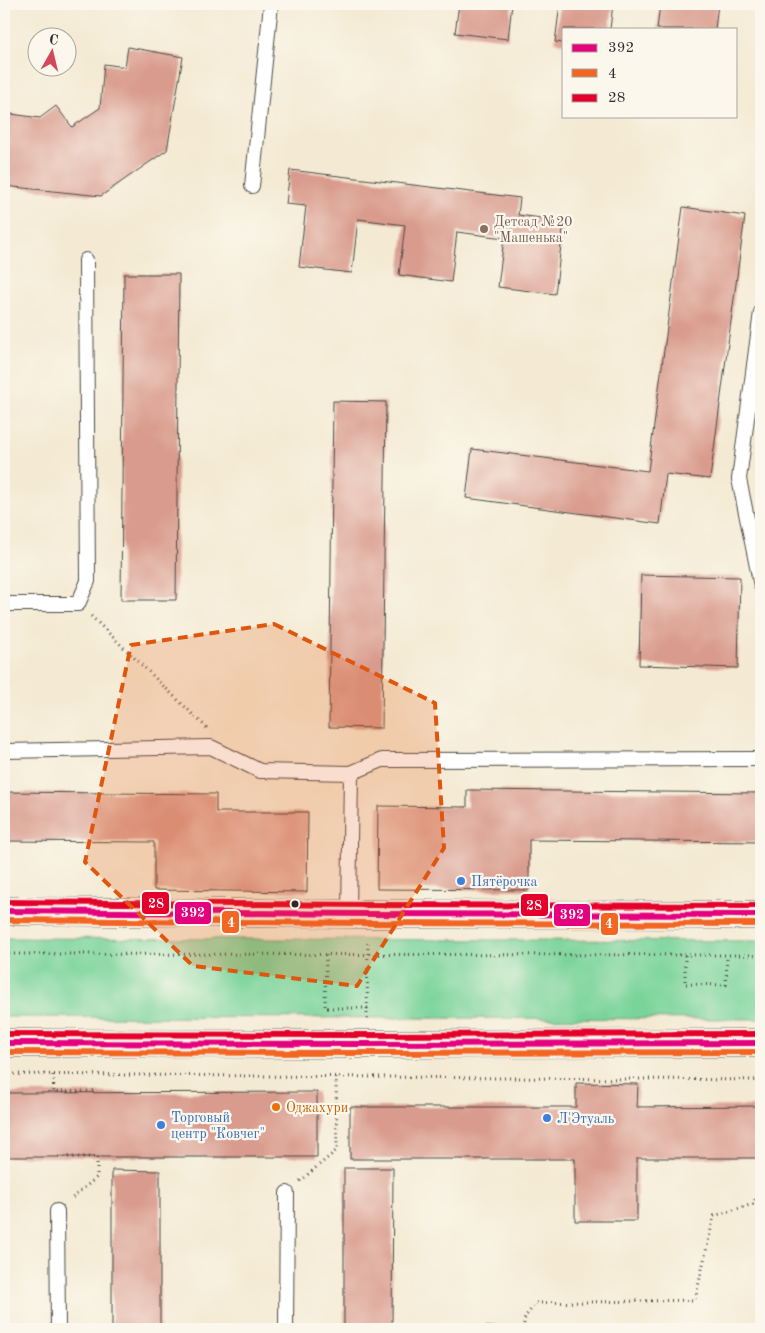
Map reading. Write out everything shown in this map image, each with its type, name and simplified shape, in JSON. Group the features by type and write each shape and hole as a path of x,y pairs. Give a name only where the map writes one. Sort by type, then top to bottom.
{"main road":[{"path":"4,911 761,916"},
{"path":"4,1043 761,1043"}],"lane":[{"path":"252,186 271,4"},
{"path":"4,604 78,604 88,582 86,260"},
{"path":"761,312 739,480 761,586"},
{"path":"4,751 211,747 260,771 351,774 382,760 761,760"},
{"path":"351,774 358,914"},
{"path":"286,1329 287,1193"},
{"path":"57,1211 58,1329"}],"path":[{"path":"78,604 214,736 219,751"},
{"path":"358,914 368,955 367,1077"},
{"path":"4,954 761,955"},
{"path":"326,955 324,1008 368,1008"},
{"path":"685,955 685,984 726,985 727,955"},
{"path":"4,1074 761,1080"},
{"path":"53,1075 54,1092 96,1092"},
{"path":"287,1193 338,1150 336,1076"},
{"path":"53,1157 97,1157 97,1176 57,1211"},
{"path":"523,1329 525,1317 536,1303 695,1300 714,1216 753,1204 761,1188"}],"highlighted area":[{"path":"274,624 435,703 444,848 357,986 193,966 85,862 131,645"}],"green space":[{"path":"4,938 761,941 761,1019 4,1017"}],"building":[{"path":"459,4 512,4 508,39 455,33"},
{"path":"560,4 613,4 610,28 562,28 562,43 555,42"},
{"path":"660,4 718,4 715,28 657,28"},
{"path":"128,47 183,57 167,150 101,196 4,186 4,113 40,118 56,106 72,127 100,108 104,64 125,67"},
{"name":"Детсад №20 \"Машенька\"","path":"290,170 520,198 518,215 564,221 555,294 498,287 504,238 457,232 451,282 399,275 405,225 358,219 352,273 299,267 306,206 286,204"},
{"path":"683,207 745,216 710,479 666,474 660,524 466,498 472,449 648,471"},
{"path":"124,274 179,274 176,600 121,600"},
{"path":"333,401 386,402 382,728 329,727"},
{"path":"641,575 740,577 738,668 639,665"},
{"path":"467,790 761,793 761,842 529,840 529,890 377,889 378,806 467,807"},
{"path":"4,792 216,794 216,812 308,812 307,892 154,890 154,842 4,841"},
{"path":"576,1083 638,1084 637,1107 761,1106 761,1158 637,1158 637,1221 575,1221 575,1159 350,1159 350,1107 576,1107"},
{"name":"Торговый центр \"Ковчег\"","path":"317,1092 317,1157 4,1157 4,1093"},
{"path":"344,1168 393,1168 392,1329 344,1329"},
{"path":"112,1170 160,1171 160,1329 112,1329"},
{"path":"469,1326 495,1327 495,1329 469,1329"}],"transit line":[{"name":"28","path":"4,902 761,906"},
{"name":"392","path":"4,911 761,915"},
{"name":"4","path":"4,920 761,924"},
{"name":"28","path":"4,1034 761,1034"},
{"name":"392","path":"4,1043 761,1043"},
{"name":"4","path":"4,1052 761,1052"}],"place":[{"name":"Детсад №20 \"Машенька\"","path":"484,229"},
{"name":"Пятёрочка","path":"461,881"},
{"name":"Оджахури","path":"276,1107"},
{"name":"Л'Этуаль","path":"547,1118"},
{"name":"Торговый центр \"Ковчег\"","path":"161,1125"}]}
